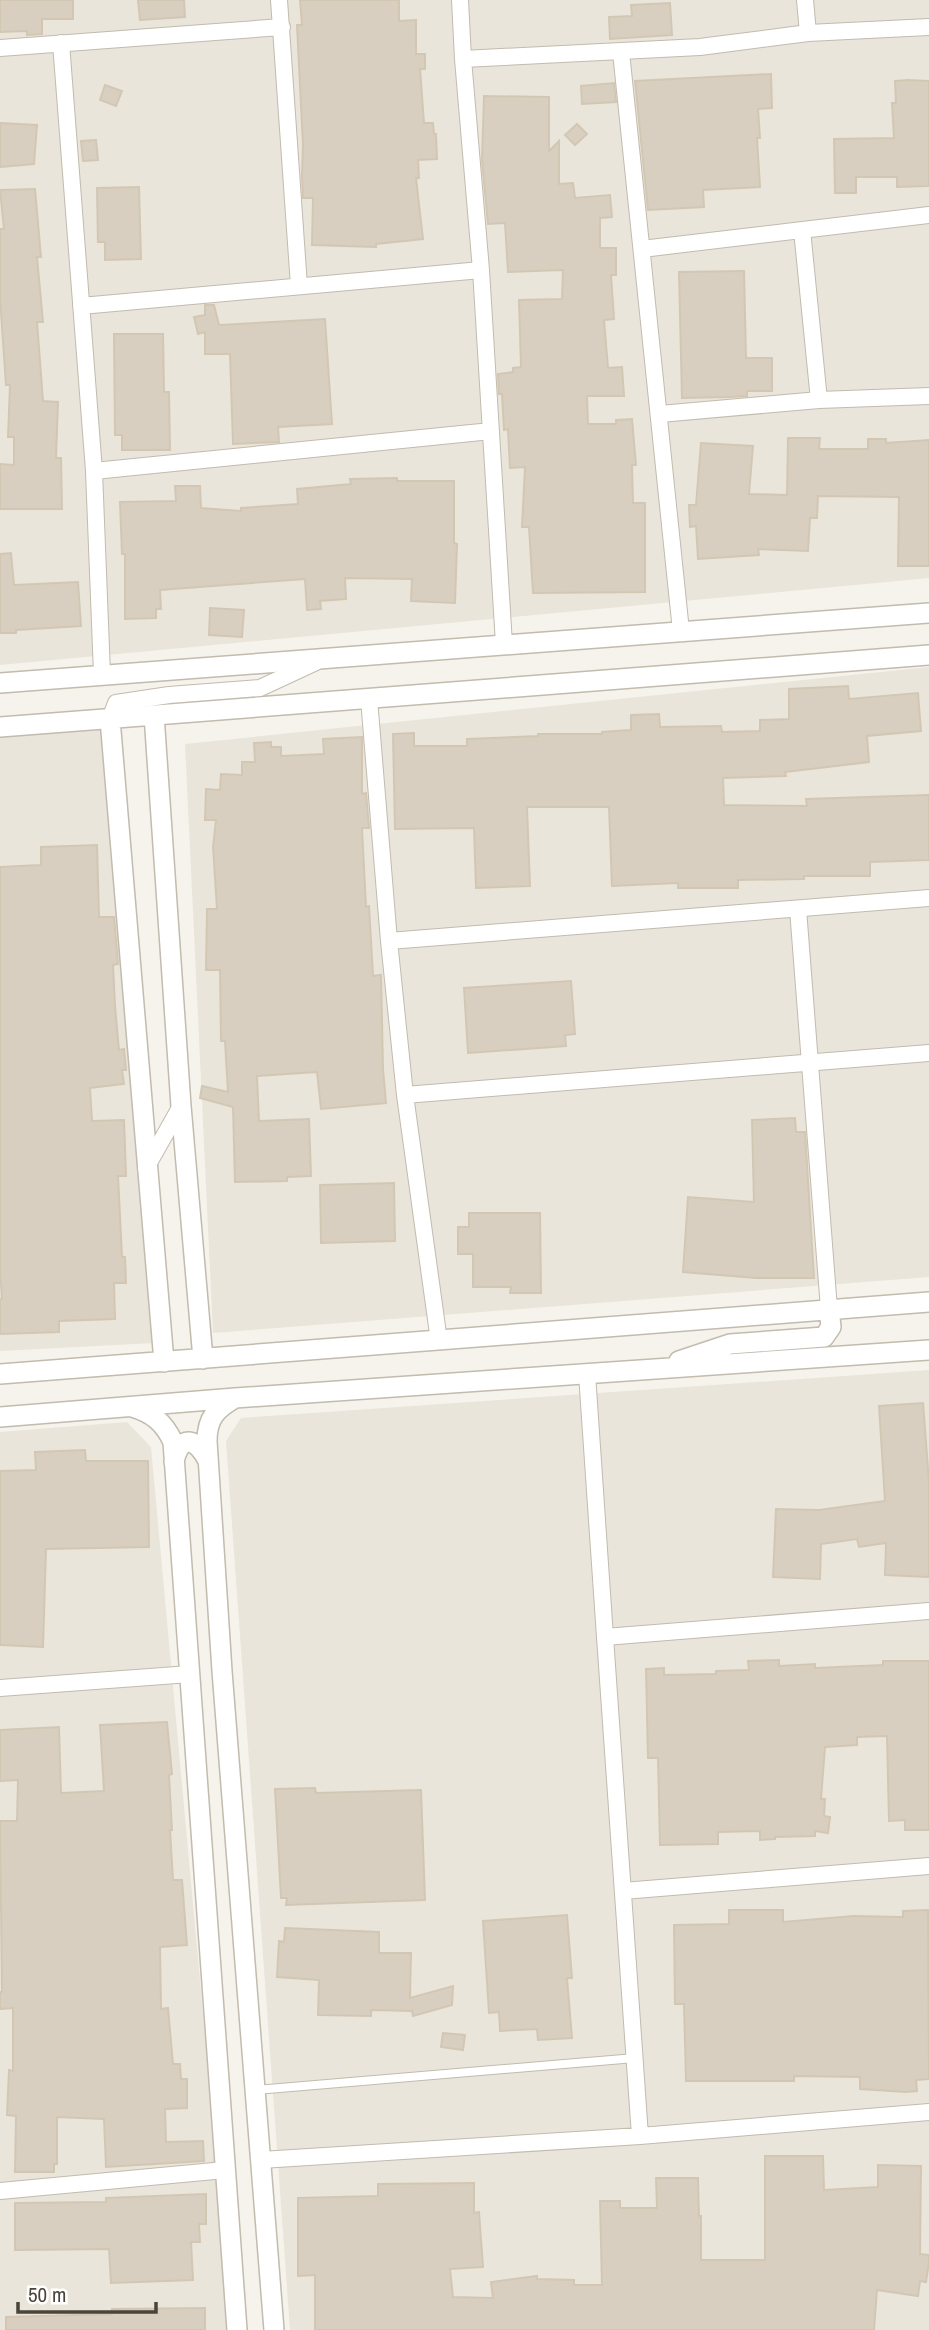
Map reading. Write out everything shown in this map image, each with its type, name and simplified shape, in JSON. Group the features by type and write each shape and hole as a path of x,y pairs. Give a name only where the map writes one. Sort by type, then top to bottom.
{"street":[{"path":"279,0 299,286"},
{"path":"460,0 481,270 504,644"},
{"path":"805,0 808,33"},
{"path":"0,48 282,27"},
{"path":"463,59 700,47 808,33 929,27"},
{"path":"61,43 94,471 102,674"},
{"path":"621,52 681,631"},
{"path":"642,249 929,215"},
{"path":"802,230 819,400"},
{"path":"81,306 481,270"},
{"path":"660,414 819,400 929,396"},
{"path":"94,471 491,431"},
{"path":"0,683 929,613"},
{"path":"0,727 929,655"},
{"path":"163,1362 110,719 116,703 169,695 260,688 325,658"},
{"path":"369,699 405,1095 439,1341"},
{"path":"154,715 181,1106 203,1359"},
{"path":"389,941 929,898"},
{"path":"648,1370 730,1344 824,1337 831,1327 798,909"},
{"path":"405,1095 929,1053"},
{"path":"146,1168 181,1106"},
{"path":"0,1374 929,1302"},
{"path":"0,1417 929,1350"},
{"path":"587,1374 640,2136"},
{"path":"235,1398 218,1408 210,1418 207,1429 208,1461 274,2330"},
{"path":"132,1407 157,1418 167,1429 173,1442 237,2330"},
{"path":"174,1462 176,1451 181,1444 190,1441 197,1444 208,1461"},
{"path":"605,1637 929,1611"},
{"path":"0,1688 190,1674"},
{"path":"623,1891 929,1866"},
{"path":"261,2160 640,2136 929,2112"},
{"path":"0,2191 225,2171"}],"lane":[{"path":"256,2090 635,2058"}],"shaded area":[{"path":"0,0 929,0 929,578 0,665"},
{"path":"929,667 929,1277 213,1333 185,744"},
{"path":"102,727 154,1343 0,1351 0,735"},
{"path":"929,1370 929,2330 290,2330 226,1441 241,1418"},
{"path":"127,1422 151,1447 211,2100 228,2330 0,2330 0,1432"}],"building":[{"path":"0,0 73,0 73,19 42,19 42,34 27,35 27,31 0,32"},
{"path":"138,0 184,0 185,17 140,20"},
{"path":"300,0 399,0 399,21 416,20 416,54 425,54 425,69 420,69 424,123 433,123 437,159 418,160 419,178 416,178 423,239 376,244 376,247 312,245 313,198 303,198 297,25 302,25"},
{"path":"670,3 672,35 610,39 609,17 632,16 631,5"},
{"path":"771,74 772,108 758,109 760,187 703,190 704,207 648,210 635,81"},
{"path":"895,81 929,81 929,186 897,187 897,177 856,177 856,193 835,193 834,139 894,138 892,103 896,103"},
{"path":"614,83 616,102 582,104 581,86"},
{"path":"105,85 122,91 116,106 100,100"},
{"path":"484,96 549,97 549,151 559,141 559,184 573,183 575,198 610,195 612,217 600,218 600,248 616,248 616,275 611,275 614,319 604,320 608,368 622,367 624,396 587,396 588,424 616,424 616,420 632,419 636,465 632,465 633,503 645,503 645,592 533,593 529,527 522,527 525,467 510,468 508,429 504,430 498,374 513,372 513,368 521,367 519,300 562,299 563,270 508,272 505,223 488,224 482,160"},
{"path":"0,123 37,125 34,164 0,167"},
{"path":"577,124 587,134 575,145 565,135"},
{"path":"96,140 98,160 83,161 81,141"},
{"path":"139,187 141,259 105,260 105,242 98,242 97,188"},
{"path":"35,189 41,257 37,257 43,322 37,322 43,401 58,402 56,458 61,458 62,509 0,509 0,464 14,465 14,437 8,437 10,385 6,385 0,298 0,229 4,229 0,190"},
{"path":"744,271 746,358 772,358 772,391 747,391 747,396 682,398 679,272"},
{"path":"205,305 214,305 219,325 325,319 332,424 278,427 279,442 233,444 230,354 205,354 205,332 198,334 194,317 205,315"},
{"path":"114,334 163,334 164,392 169,392 170,450 122,450 122,435 115,435"},
{"path":"788,438 820,438 819,449 868,449 868,439 886,439 886,443 929,440 929,566 898,566 899,497 818,496 817,518 810,518 808,551 758,549 759,555 698,559 696,526 690,527 689,505 696,505 701,443 753,446 749,494 787,495"},
{"path":"397,478 397,481 454,481 454,543 457,544 455,603 411,601 412,579 345,578 346,599 320,601 321,609 307,610 305,579 160,590 161,609 156,609 156,618 125,619 125,554 122,554 120,502 176,501 175,486 200,486 201,508 241,511 241,508 298,504 297,489 351,484 350,479"},
{"path":"11,553 14,585 78,582 81,626 0,633 0,554"},
{"path":"210,608 244,610 242,637 209,635"},
{"path":"848,686 849,699 918,693 921,731 867,736 869,762 785,772 786,776 723,778 724,805 807,806 806,799 929,795 929,860 870,862 870,876 738,880 738,888 678,888 678,883 612,886 609,807 527,807 530,886 476,888 474,828 395,829 393,734 414,733 414,746 467,746 467,739 538,734 602,734 631,730 631,715 659,714 660,727 721,726 722,732 760,731 760,720 789,719 789,689"},
{"path":"362,737 362,794 366,793 369,828 362,828 366,907 369,906 373,976 381,975 386,1103 321,1109 317,1072 257,1076 259,1121 309,1119 311,1176 287,1177 287,1181 235,1182 233,1107 200,1098 202,1086 228,1092 225,1041 221,1041 220,970 206,970 207,909 217,909 213,847 216,820 205,820 206,789 220,790 221,774 242,775 242,762 255,762 254,743 271,742 271,747 281,747 281,756 324,754 323,739"},
{"path":"97,845 99,917 114,917 118,964 113,965 115,1006 119,1050 124,1049 126,1070 122,1070 124,1084 90,1088 92,1121 124,1120 126,1176 118,1176 126,1283 114,1283 115,1319 59,1321 59,1332 0,1334 0,867 41,865 41,847"},
{"path":"571,981 575,1034 565,1035 566,1046 468,1053 464,988"},
{"path":"795,1118 796,1132 805,1132 814,1278 756,1278 683,1272 688,1197 754,1202 752,1120"},
{"path":"394,1183 395,1241 321,1243 320,1185"},
{"path":"469,1213 540,1213 541,1293 510,1293 511,1287 473,1287 473,1254 458,1254 458,1227 469,1227"},
{"path":"923,1403 929,1482 929,1577 885,1575 886,1543 859,1547 857,1539 821,1544 820,1579 773,1577 776,1509 819,1510 885,1501 879,1406"},
{"path":"85,1450 86,1461 148,1461 149,1547 46,1549 43,1647 0,1645 0,1471 36,1470 35,1452"},
{"path":"779,1660 779,1666 815,1664 815,1668 883,1665 883,1661 929,1661 929,1830 905,1830 905,1820 889,1821 887,1736 857,1737 857,1745 825,1747 821,1799 825,1799 824,1816 830,1817 828,1833 815,1831 815,1836 760,1840 760,1831 718,1832 718,1844 660,1845 658,1758 648,1758 646,1669 664,1668 664,1675 716,1674 716,1671 749,1670 748,1661"},
{"path":"167,1722 172,1774 169,1775 173,1880 182,1880 187,1945 160,1947 161,2009 168,2008 173,2064 180,2064 181,2079 187,2079 187,2108 165,2109 166,2142 203,2141 204,2161 106,2167 104,2119 57,2117 57,2164 54,2164 54,2172 15,2172 16,2116 7,2115 9,2070 13,2071 13,2008 0,2009 0,1821 17,1821 18,1780 0,1781 0,1730 59,1727 61,1793 104,1791 100,1725"},
{"path":"315,1788 316,1793 421,1790 425,1900 286,1905 287,1898 281,1898 275,1789"},
{"path":"729,1910 783,1910 783,1922 853,1916 903,1917 903,1911 928,1910 929,2079 916,2080 917,2091 906,2092 860,2089 860,2077 794,2076 794,2081 686,2081 684,2004 675,2004 674,1925 729,1924"},
{"path":"567,1915 572,1978 567,1978 572,2038 538,2040 537,2029 500,2031 499,2012 489,2013 483,1921"},
{"path":"285,1928 379,1932 379,1953 411,1953 410,1998 453,1986 452,2005 413,2016 412,2011 371,2010 371,2016 318,2015 319,1980 277,1977 279,1941 284,1942"},
{"path":"443,2033 465,2035 463,2050 441,2047"},
{"path":"765,2156 823,2156 824,2190 878,2187 878,2165 921,2166 920,2254 929,2255 929,2262 926,2282 920,2281 918,2296 877,2290 874,2330 315,2330 315,2275 298,2276 298,2198 378,2196 378,2184 474,2183 474,2213 479,2212 483,2267 450,2269 453,2297 493,2298 491,2282 537,2276 537,2279 574,2280 574,2285 602,2285 600,2201 620,2201 620,2208 657,2208 656,2178 698,2178 701,2260 765,2260"},
{"path":"206,2194 206,2224 199,2224 200,2242 191,2242 193,2280 111,2283 109,2249 15,2250 15,2203 106,2202 106,2198"},
{"path":"205,2308 205,2330 6,2330 6,2317 112,2314 112,2309"}]}
